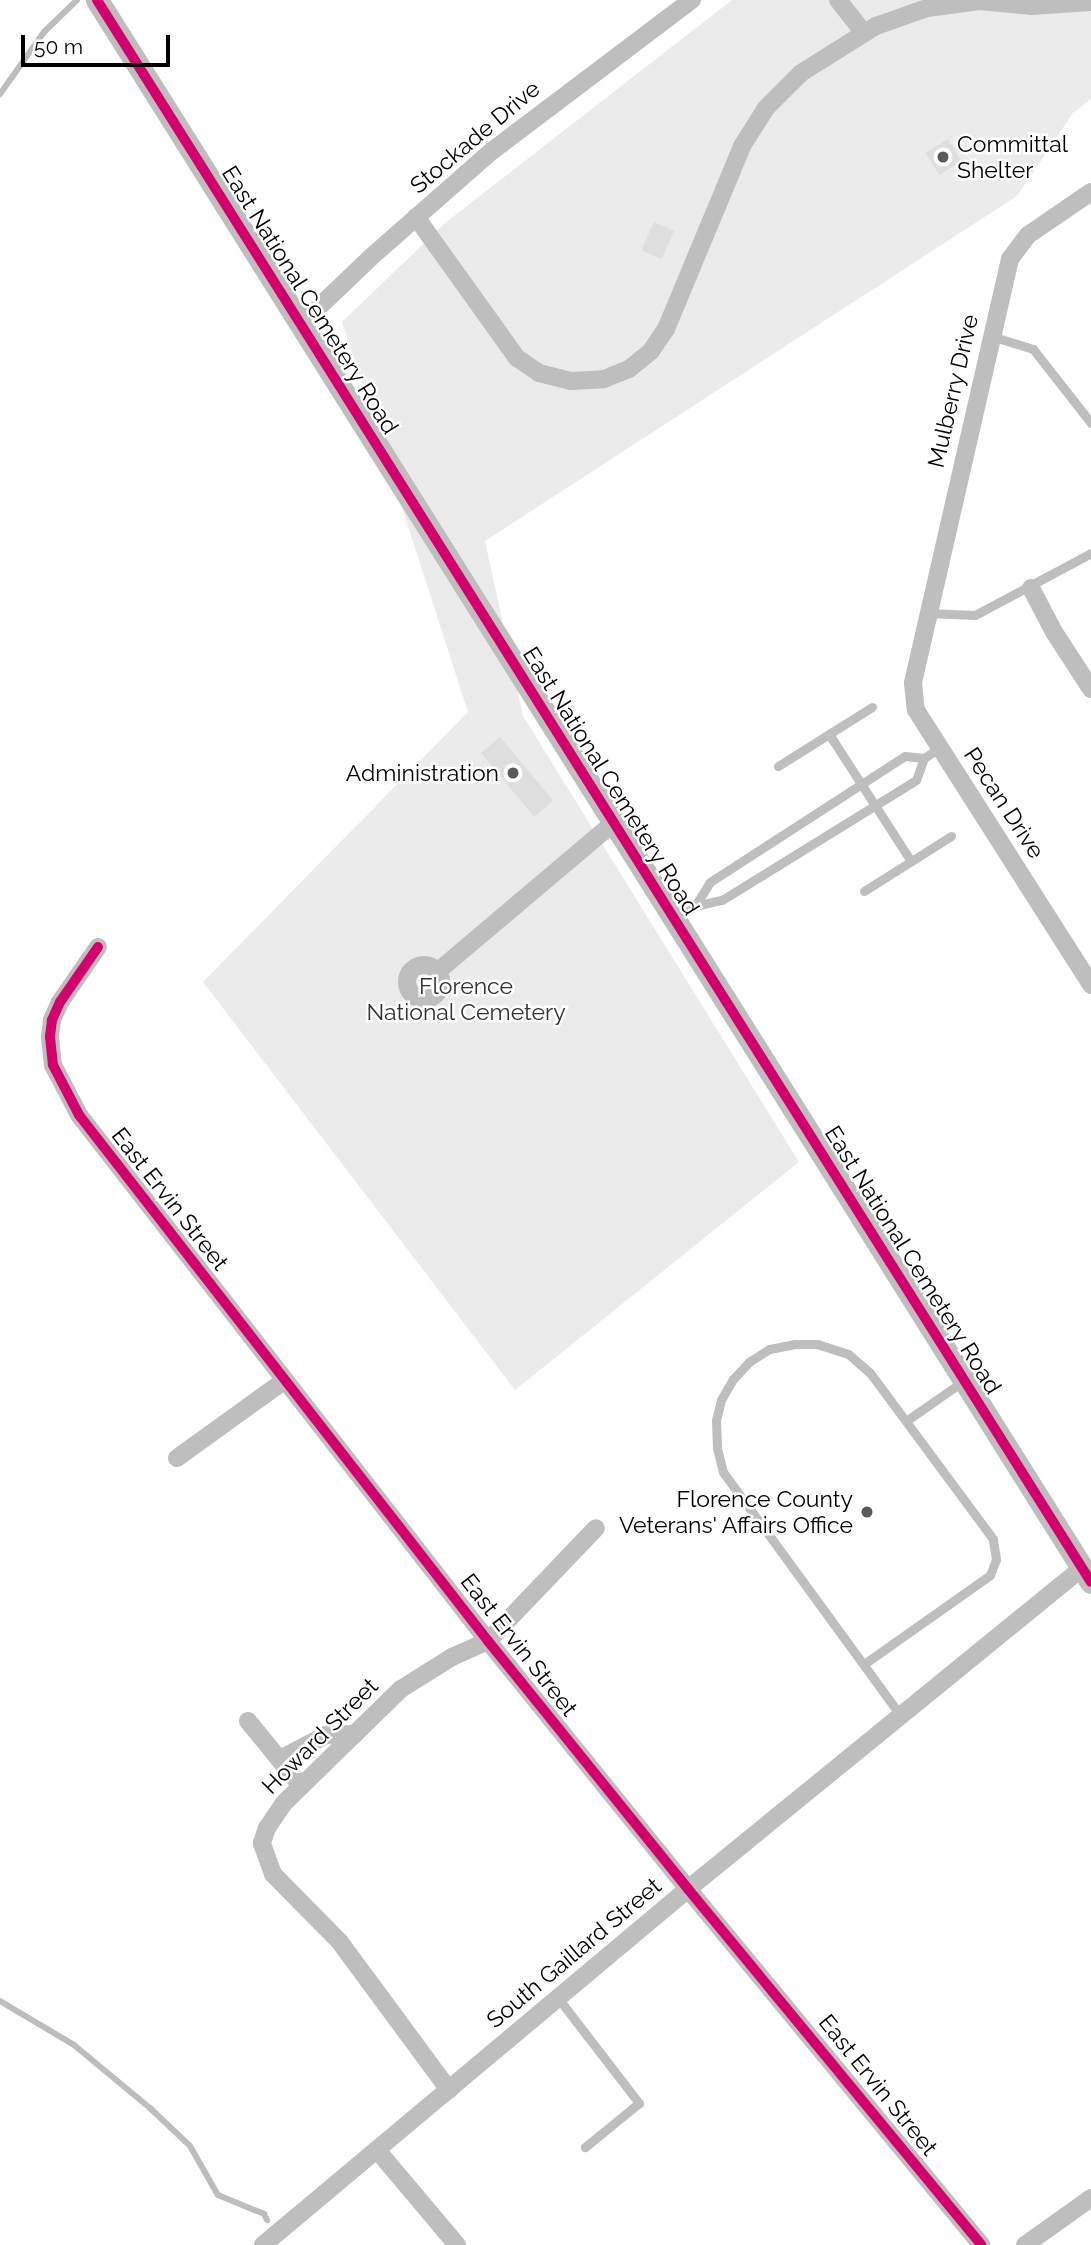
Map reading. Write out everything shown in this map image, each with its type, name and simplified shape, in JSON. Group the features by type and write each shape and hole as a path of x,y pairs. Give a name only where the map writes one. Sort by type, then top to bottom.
{"street":[{"name":"East National Cemetery Road","path":"97,0 612,824 1087,1575"},
{"name":"Stockade Drive","path":"300,325 416,217 492,151 692,0"},
{"path":"838,0 864,33"},
{"path":"416,217 517,358 539,373 571,381 604,379 629,369 651,351 666,330 742,146 766,108 801,73 864,33 927,8 981,1 1032,6 1091,2"},
{"name":"Mulberry Drive","path":"922,637 1004,274 1016,248 1028,235 1091,192"},
{"path":"1031,588 1054,632 1091,689"},
{"name":"Pecan Drive","path":"922,637 913,697 932,753 1091,985"},
{"path":"437,972 612,824"},
{"name":"East Ervin Street","path":"98,947 56,1011 50,1037 53,1065 86,1125 488,1641 981,2245"},
{"path":"177,1458 285,1380"},
{"name":"Howard Street","path":"449,2090 339,1941 273,1874 265,1858 262,1843 267,1828 283,1804 401,1689 441,1663 488,1641 596,1528"},
{"name":"South Gaillard Street","path":"263,2245 688,1889 902,1717 1087,1575"},
{"path":"248,1721 301,1786"},
{"path":"280,1759 327,1735 355,1734"},
{"path":"377,2150 457,2245"},
{"path":"1025,2245 1091,2198"}],"lane":[{"path":"990,336 1034,349 1091,424"},
{"path":"928,612 975,615 1031,588 1091,553"},
{"path":"778,766 872,707"},
{"path":"829,734 911,861"},
{"path":"673,921 695,906 710,883 861,784 905,756 932,753"},
{"path":"695,906 722,901 916,780 932,753"},
{"path":"864,891 951,836"},
{"path":"864,1664 990,1575 996,1559 993,1539 870,1373 848,1354 818,1344 795,1344 769,1349 749,1362 733,1379 716,1420 717,1447 723,1472 902,1717"},
{"path":"906,1421 964,1380"},
{"path":"558,1998 639,2103 585,2147"}],"green space":[{"name":"Florence National Cemetery","path":"732,0 1091,0 1091,99 1073,113 1017,196 485,541 523,716 799,1162 515,1390 203,982 468,712 342,322 445,223"}],"building":[{"name":"Committal Shelter","path":"948,139 961,161 939,175 926,152"},
{"path":"654,222 674,231 661,259 641,250"},
{"name":"Administration","path":"500,737 553,801 534,817 481,753"}],"waterway":[{"path":"0,94 44,32 77,0"},
{"path":"0,2001 74,2045 150,2108 190,2146 218,2195 264,2214 267,2220"}],"cycle path":[{"path":"97,0 1091,1582"},
{"path":"98,947 60,1002 52,1020 50,1037 53,1065 79,1115 488,1641 981,2245"}],"place":[{"name":"Committal Shelter","path":"943,157"},
{"name":"Administration","path":"513,773"},
{"name":"Florence County Veterans' Affairs Office","path":"867,1512"}]}
